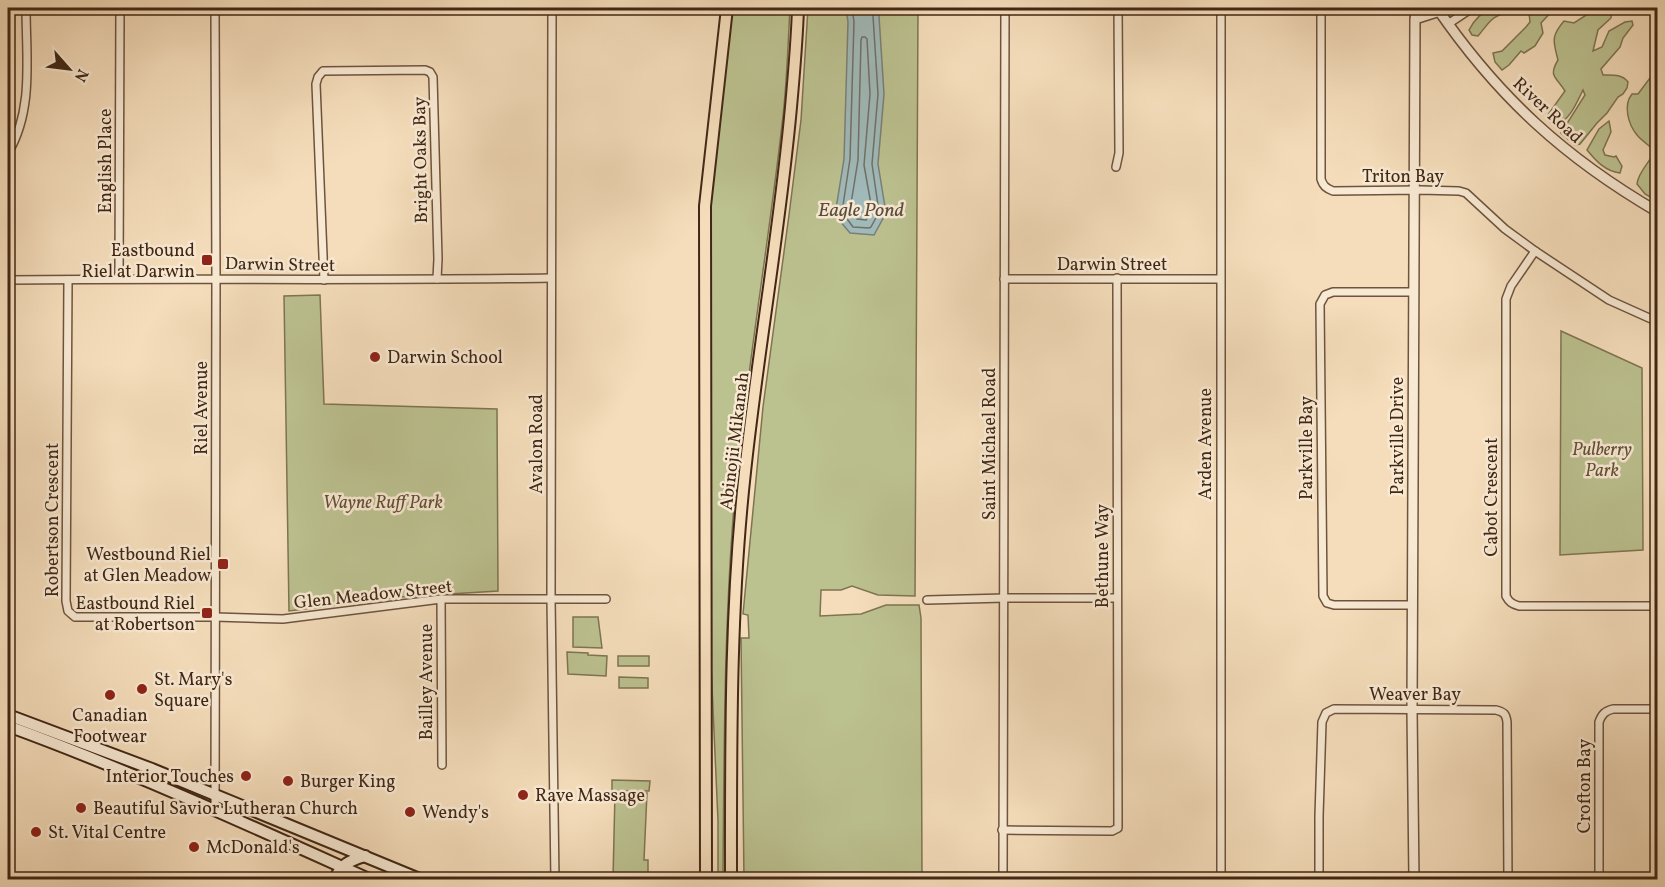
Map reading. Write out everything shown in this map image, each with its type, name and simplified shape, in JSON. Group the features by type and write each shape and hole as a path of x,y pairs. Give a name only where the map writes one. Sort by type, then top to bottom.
{"main road":[{"name":"Abinojii Mikanah","path":"706,879 705,206 727,8"},
{"name":"Abinojii Mikanah","path":"731,879 734,596 745,472 785,176 798,8"},
{"path":"8,714 130,760 422,879"},
{"path":"8,726 215,810 371,879"},
{"path":"284,841 296,836 300,830"},
{"path":"305,850 327,840"},
{"path":"334,879 350,860 365,856"}],"street":[{"path":"8,153 22,121 26,95 26,8"},
{"name":"English Place","path":"119,278 120,8"},
{"name":"Riel Avenue","path":"215,8 215,810"},
{"name":"Avalon Road","path":"552,8 551,599 555,879"},
{"name":"Saint Michael Road","path":"1003,879 1005,8"},
{"path":"1116,167 1119,153 1118,8"},
{"name":"Arden Avenue","path":"1221,8 1221,879"},
{"name":"Triton Bay","path":"1322,8 1321,179 1327,189 1333,191 1459,191 1466,194 1505,230 1535,251 1610,300 1658,322"},
{"path":"1413,8 1415,19 1438,9"},
{"path":"1448,24 1472,8"},
{"name":"River Road","path":"1438,9 1500,88 1551,138 1612,185 1658,212"},
{"name":"Parkville Drive","path":"1414,879 1412,710 1415,19"},
{"name":"Bright Oaks Bay","path":"324,280 316,84 318,76 323,71 424,70 430,72 433,77 437,279"},
{"name":"Cabot Crescent","path":"1535,251 1511,286 1506,299 1506,596 1513,605 1519,606 1658,606"},
{"name":"Darwin Street","path":"8,280 551,278"},
{"name":"Bethune Way","path":"1002,830 1114,831 1118,828 1117,278"},
{"name":"Darwin Street","path":"1004,279 1220,279"},
{"name":"Robertson Crescent","path":"68,280 66,589 68,611 75,617 215,617"},
{"name":"Parkville Bay","path":"1413,292 1333,292 1325,295 1320,304 1323,596 1327,603 1334,605 1413,605"},
{"path":"927,600 1117,598"},
{"name":"Glen Meadow Street","path":"215,617 283,619 441,599 606,599"},
{"name":"Bailley Avenue","path":"441,599 442,765"},
{"name":"Weaver Bay","path":"1319,879 1322,722 1326,713 1334,709 1502,711 1506,715 1507,722 1508,879"},
{"name":"Crofton Bay","path":"1599,879 1599,722 1601,715 1613,709 1658,709"}],"green space":[{"path":"732,8 790,8 783,116 746,400 731,542 724,735 723,879 718,880 718,821 710,641 710,207"},
{"path":"808,8 918,8 915,596 878,595 852,586 841,590 821,590 820,616 861,614 886,605 919,605 921,618 922,879 744,879 741,638 749,638 748,615 743,614 763,407 801,120"},
{"path":"1493,8 1555,8 1541,23 1543,33 1535,46 1524,53 1521,51 1502,70 1495,62 1493,53 1502,51 1526,27 1530,22 1529,13 1523,9 1500,15 1489,22 1478,36 1472,35 1469,30 1473,23"},
{"path":"1597,8 1612,8 1611,18 1598,30 1593,51 1602,47 1609,31 1625,22 1632,21 1633,25 1623,38 1620,47 1601,69 1603,75 1620,76 1628,82 1623,94 1618,97 1580,144 1575,145 1561,133 1585,95 1583,90 1565,120 1555,126 1547,116 1565,91 1553,73 1558,60 1554,39 1564,21 1574,23"},
{"path":"1657,71 1657,201 1645,194 1637,184 1655,151 1634,131 1627,109 1632,94 1638,94"},
{"path":"1609,121 1611,132 1603,150 1605,155 1616,156 1622,166 1620,173 1605,168 1587,150 1599,129"},
{"name":"Wayne Ruff Park","path":"320,295 324,404 497,409 498,591 401,597 289,611 284,296"},
{"name":"Pulberry Park","path":"1561,331 1642,368 1643,550 1560,555"},
{"path":"573,617 598,617 602,648 573,647"},
{"path":"567,652 607,656 606,676 568,674"},
{"path":"618,656 649,656 649,666 618,666"},
{"path":"619,677 648,678 648,688 619,688"},
{"path":"612,780 650,781 649,791 612,791"},
{"path":"615,793 647,793 644,860 648,860 648,879 613,879"}],"water":[{"name":"Eagle Pond","path":"846,8 880,8 884,94 878,164 886,213 874,235 850,233 835,215 844,159 848,22"}],"place":[{"name":"Eastbound Riel at Darwin","path":"207,260"},
{"name":"Darwin School","path":"375,357"},
{"name":"Westbound Riel at Glen Meadow","path":"223,564"},
{"name":"Eastbound Riel at Robertson","path":"207,613"},
{"name":"St. Mary's Square","path":"142,689"},
{"name":"Canadian Footwear","path":"110,695"},
{"name":"Interior Touches","path":"246,776"},
{"name":"Burger King","path":"288,781"},
{"name":"Rave Massage","path":"523,795"},
{"name":"Beautiful Savior Lutheran Church","path":"81,808"},
{"name":"Wendy's","path":"410,812"},
{"name":"St. Vital Centre","path":"36,832"},
{"name":"McDonald's","path":"194,847"}]}
